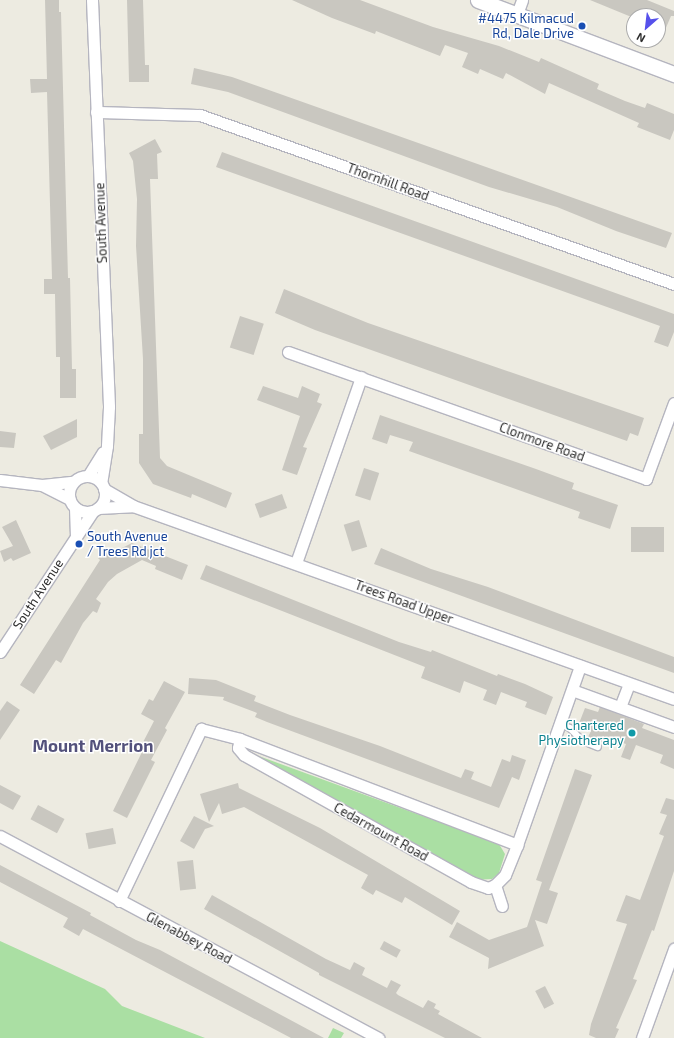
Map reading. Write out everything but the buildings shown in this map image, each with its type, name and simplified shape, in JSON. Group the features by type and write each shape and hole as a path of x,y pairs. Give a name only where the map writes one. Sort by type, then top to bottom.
{"main road":[{"path":"478,0 519,7 674,74"}],"street":[{"name":"South Avenue","path":"92,0 109,407 107,446 102,486"},
{"name":"Thornhill Road","path":"96,112 200,114 674,284"},
{"name":"Clonmore Road","path":"288,352 646,479 674,403"},
{"path":"296,563 362,377"},
{"name":"South Avenue","path":"88,476 107,446"},
{"path":"0,480 42,485 73,482 88,476 133,506"},
{"path":"73,482 69,493 73,504 76,535"},
{"path":"42,485 73,504 81,511 133,506"},
{"path":"95,509 104,499 102,486"},
{"name":"Trees Road Upper","path":"133,506 674,699"},
{"name":"South Avenue","path":"0,652 76,535 95,509"},
{"path":"502,906 495,885 505,875 517,845 580,666"},
{"path":"620,708 629,684"},
{"path":"572,690 674,727"},
{"path":"119,901 201,729 240,739 517,845"},
{"name":"Cedarmount Road","path":"240,739 238,748 244,755 471,882 488,888 495,885"},
{"name":"Glenabbey Road","path":"0,836 119,901 379,1038"},
{"path":"642,1038 674,950"}],"lane":[{"path":"559,724 570,728 583,741 598,747"}],"green space":[{"path":"256,755 499,844 505,854 499,873 492,879 473,880 251,756"},
{"path":"0,941 105,989 122,1006 205,1038 0,1038"},
{"path":"333,1028 344,1033 341,1038 328,1038"}],"place":[{"name":"#4475 Kilmacud Rd, Dale Drive","path":"582,26"},
{"name":"South Avenue / Trees Rd jct","path":"79,544"},
{"name":"Chartered Physiotherapy","path":"632,733"}],"district":[{"name":"Mount Merrion","path":"93,746"}]}
